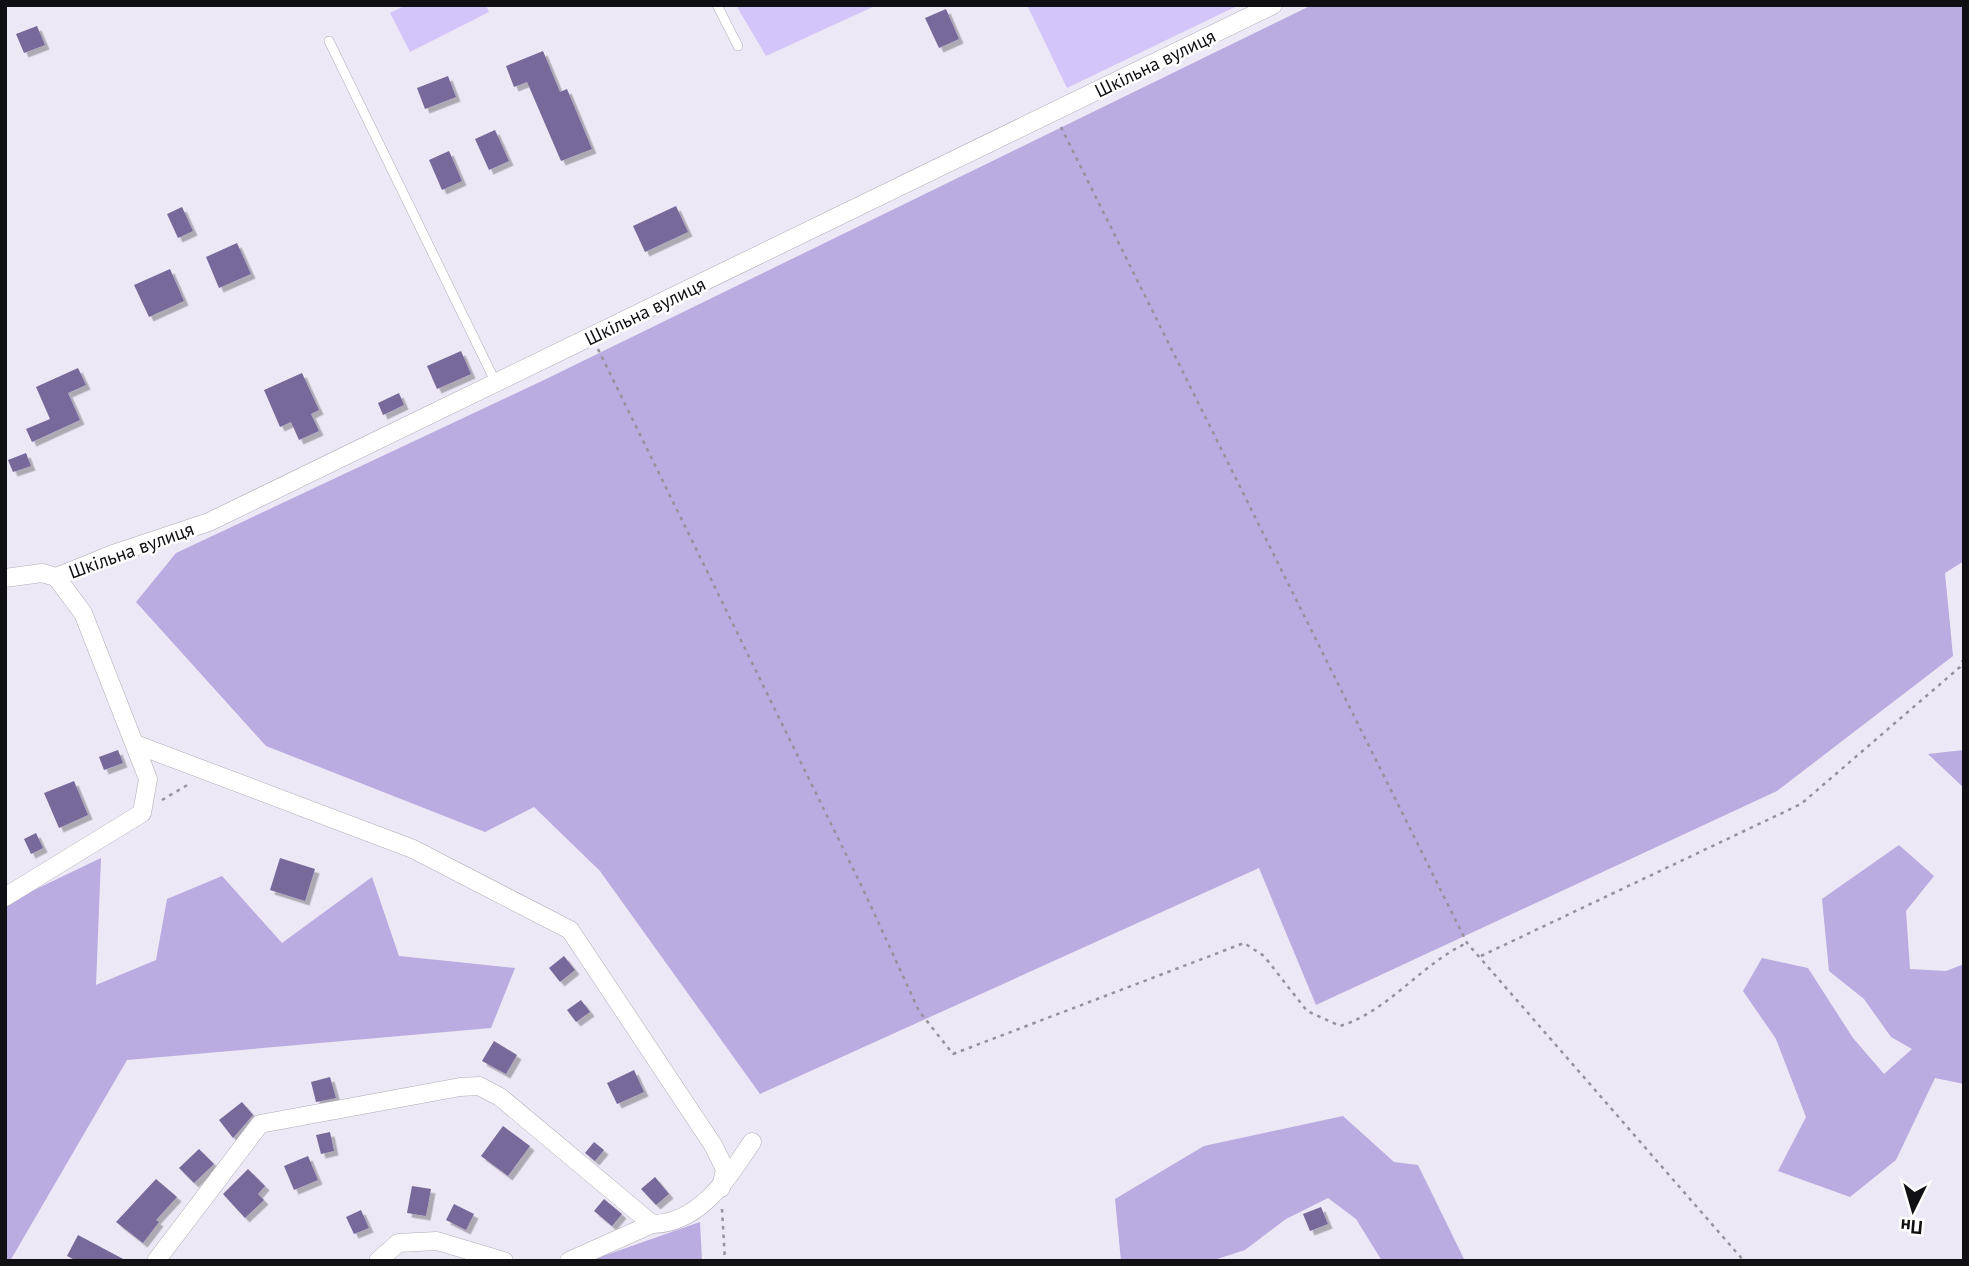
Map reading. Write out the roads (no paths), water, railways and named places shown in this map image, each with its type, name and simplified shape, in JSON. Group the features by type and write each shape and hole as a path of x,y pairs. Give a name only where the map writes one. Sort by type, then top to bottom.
{"street":[{"name":"Шкільна вулиця","path":"5,578 42,573 55,577 113,554 209,522 1273,5"},
{"path":"5,897 142,813 148,779 83,613 55,577"},
{"path":"135,744 413,849 570,930 713,1144 725,1169 721,1188"},
{"path":"156,1261 260,1124 460,1087 479,1087 500,1097 652,1224"},
{"path":"569,1261 652,1224 671,1224 721,1188 752,1142"},
{"path":"378,1261 398,1243 437,1241 504,1261"}],"lane":[{"path":"717,5 738,46"},
{"path":"329,41 496,383"}]}
